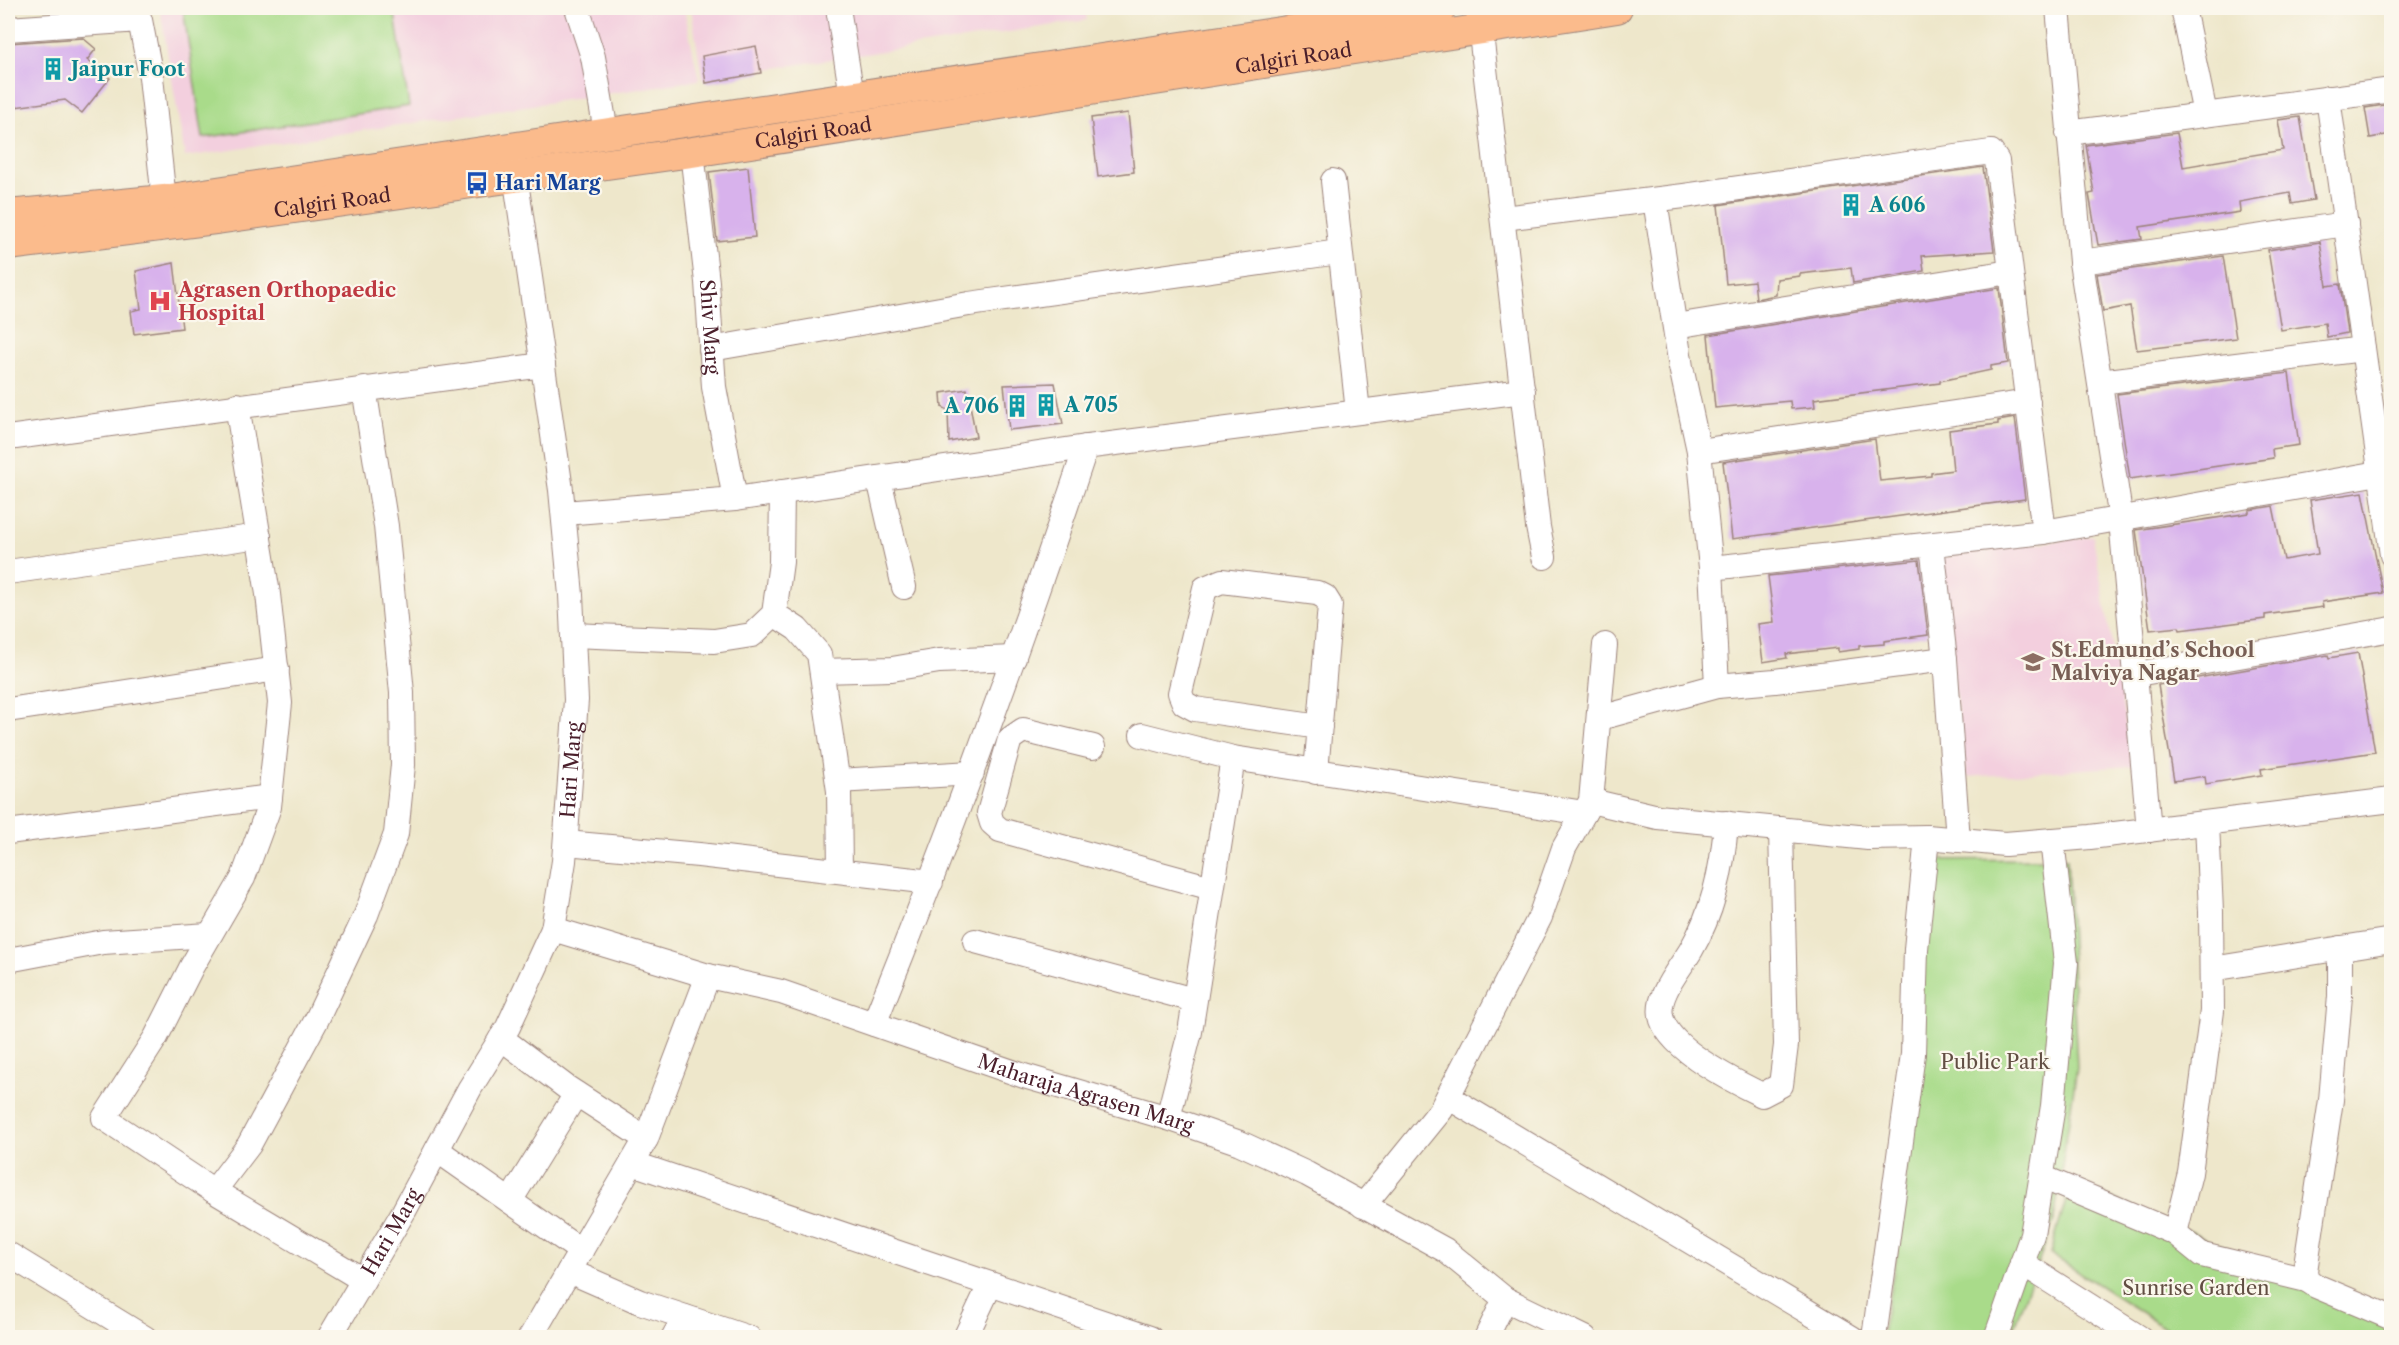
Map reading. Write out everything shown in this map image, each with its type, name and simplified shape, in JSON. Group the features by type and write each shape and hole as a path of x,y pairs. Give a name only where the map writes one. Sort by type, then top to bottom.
{"main road":[{"name":"Calgiri Road","path":"8,215 164,200 852,96 1317,16 1436,8"},
{"name":"Calgiri Road","path":"8,245 692,152 1480,18 1617,8"}],"street":[{"path":"576,8 593,57 606,132"},
{"path":"838,8 852,96"},
{"path":"2058,8 2081,262 2121,520 2137,674 2149,830"},
{"path":"2183,8 2205,114"},
{"path":"1480,18 1538,526 1544,557"},
{"path":"8,29 140,20 151,77 164,200"},
{"path":"2068,133 2391,90"},
{"path":"2328,98 2391,555"},
{"name":"Hari Marg","path":"329,1338 501,1038 553,929 566,843 576,700 573,635 564,513 512,147"},
{"name":"Shiv Marg","path":"692,152 707,282 714,387 735,499"},
{"path":"1503,218 1655,200 1991,152 1997,161 2044,532"},
{"path":"1333,181 1358,412"},
{"path":"1655,200 1674,326 1699,451 1711,568 1717,686"},
{"path":"2081,262 2346,224"},
{"path":"711,349 969,304 1339,252"},
{"path":"1674,326 2010,272"},
{"path":"2100,382 2363,349"},
{"path":"8,438 543,364"},
{"path":"214,1191 249,1145 317,1019 366,915 396,834 403,765 402,693 386,526 364,388"},
{"path":"564,513 735,499 1086,447 1523,391"},
{"path":"1699,451 2028,402"},
{"path":"237,405 259,536 280,703 269,807 243,878 209,935 156,1037 104,1118 214,1191 363,1280"},
{"path":"874,1024 932,882 1014,658 1086,447"},
{"path":"1711,568 2044,532 2379,473"},
{"path":"879,479 904,587"},
{"path":"573,635 714,641 752,635 774,614 781,562 782,492"},
{"path":"8,572 259,536"},
{"path":"1932,545 1945,659 1958,840"},
{"path":"1316,772 1320,727 1330,605 1325,597 1317,593 1222,581 1205,588 1180,693 1184,703 1195,709 1320,727"},
{"path":"774,614 797,628 819,654 838,781 840,870"},
{"path":"2137,674 2391,629"},
{"path":"1363,1206 1441,1110 1540,917 1564,848 1588,807 1600,718 1605,645"},
{"path":"822,671 892,669 939,661 1014,658"},
{"path":"1600,718 1717,686 1775,681 1945,659"},
{"path":"8,710 277,669"},
{"path":"1093,747 1023,730 1014,733 989,813 992,823 1000,830 1212,888"},
{"path":"1142,735 1233,758 1316,772 1658,816 1868,838 1927,837 2005,844 2149,830 2391,800"},
{"path":"1168,1118 1190,1032 1233,758"},
{"path":"838,781 972,773"},
{"path":"8,832 270,797"},
{"path":"2175,1233 2192,1162 2212,1011 2206,823"},
{"path":"1726,824 1723,861 1715,889 1693,947 1662,999 1661,1019 1677,1043 1762,1095 1781,1084 1786,1045 1781,829"},
{"path":"1874,1338 1913,1054 1916,949 1927,837"},
{"path":"1996,1338 2032,1234 2053,1106 2066,963 2052,840"},
{"path":"566,843 840,870 932,882"},
{"name":"Maharaja Agrasen Marg","path":"553,929 708,976 781,992 1024,1076 1168,1118 1240,1143 1306,1174 1445,1250 1505,1299 1585,1338"},
{"path":"8,960 103,942 209,935"},
{"path":"2212,969 2391,940"},
{"path":"975,941 1194,1000"},
{"path":"2307,1280 2306,1261 2331,1100 2340,996 2340,948"},
{"path":"530,1338 646,1139 708,976"},
{"path":"501,1038 576,1094 646,1139"},
{"path":"510,1201 576,1094"},
{"path":"1448,1097 1852,1338"},
{"path":"436,1150 510,1201 575,1261 679,1327 749,1338"},
{"path":"632,1163 990,1285 1102,1330 1150,1338"},
{"path":"2042,1177 2175,1233 2202,1255 2307,1280 2391,1318"},
{"path":"8,1254 145,1338"},
{"path":"2022,1263 2140,1338"},
{"path":"965,1338 990,1285"},
{"path":"1486,1338 1505,1299"}],"shaded area":[{"path":"160,8 684,8 699,80 185,157"},
{"path":"691,8 1084,8 1087,20 702,79"},
{"name":"St.Edmund’s School Malviya Nagar","path":"2093,536 2133,766 1966,777 1938,558"}],"green space":[{"path":"183,8 394,8 409,106 203,138"},
{"name":"Public Park","path":"2067,859 2077,1067 2054,1220 2010,1337 1881,1338 1904,1218 1922,860"},
{"name":"Sunrise Garden","path":"2072,1181 2391,1318 2391,1337 2180,1337 2050,1254"}],"building":[{"name":"Jaipur Foot","path":"83,38 96,49 87,60 110,78 82,113 65,100 8,108 8,43"},
{"path":"756,46 761,73 706,83 702,56"},
{"path":"2391,104 2391,134 2370,138 2365,108"},
{"path":"1128,113 1134,172 1098,177 1091,118"},
{"path":"2300,117 2314,200 2292,204 2290,193 2239,202 2240,212 2140,227 2142,239 2098,245 2089,194 2094,193 2086,145 2177,133 2183,167 2283,150 2278,120"},
{"path":"748,167 755,237 717,241 709,172"},
{"path":"1983,167 1994,251 1922,256 1924,271 1853,283 1851,268 1800,274 1800,276 1777,279 1776,295 1756,299 1754,281 1726,284 1718,205"},
{"path":"2320,242 2327,286 2340,284 2347,333 2327,337 2325,323 2281,330 2268,250"},
{"path":"2223,256 2236,338 2137,350 2130,306 2103,311 2097,274"},
{"path":"174,263 182,328 134,334 131,311 141,309 136,271"},
{"path":"1999,288 2008,363 1991,366 1991,370 1940,381 1940,383 1814,399 1815,407 1791,409 1790,401 1715,408 1708,335"},
{"path":"2289,373 2299,445 2272,449 2273,458 2130,479 2117,394"},
{"path":"1055,383 1063,424 1009,430 1004,385"},
{"path":"967,389 976,437 949,442 948,410 942,407 941,393"},
{"path":"2015,418 2025,499 1732,539 1723,462 1875,439 1880,481 1931,476 1931,473 1953,470 1949,430 1998,424 1998,421"},
{"path":"2363,492 2383,593 2322,602 2323,607 2265,615 2265,619 2180,630 2179,627 2150,630 2136,530 2249,513 2249,510 2273,506 2284,560 2318,554 2310,500"},
{"path":"1919,560 1928,635 1884,641 1884,644 1859,646 1859,649 1838,652 1838,648 1786,654 1787,658 1763,662 1758,624 1774,622 1768,576"},
{"path":"2358,653 2375,752 2261,769 2262,775 2206,784 2205,776 2174,781 2158,685 2328,655 2329,658"}],"place":[{"name":"Jaipur Foot","path":"53,69"},
{"name":"Hari Marg","path":"477,183"},
{"name":"A 606","path":"1851,205"},
{"name":"Agrasen Orthopaedic Hospital","path":"160,301"},
{"name":"A 705","path":"1046,405"},
{"name":"A 706","path":"1017,406"},
{"name":"St.Edmund’s School Malviya Nagar","path":"2033,662"}]}
